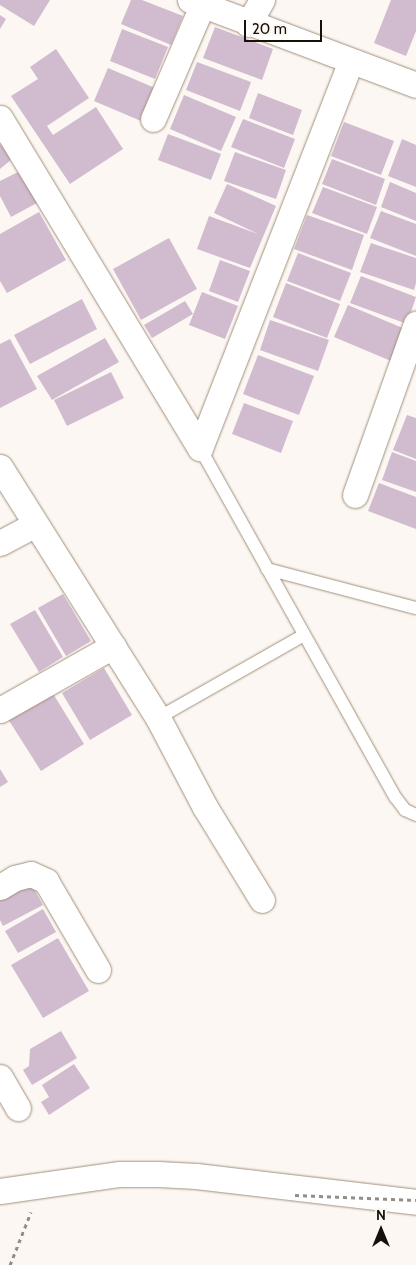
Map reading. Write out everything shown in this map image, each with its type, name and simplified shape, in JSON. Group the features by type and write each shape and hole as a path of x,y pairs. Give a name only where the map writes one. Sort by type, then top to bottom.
{"street":[{"path":"248,24 262,0"},
{"path":"154,119 196,3 416,86"},
{"path":"200,448 351,61"},
{"path":"0,118 200,448"},
{"path":"355,495 416,324"},
{"path":"0,467 34,524 158,718 205,807 262,900"},
{"path":"0,543 34,524"},
{"path":"0,710 113,646"},
{"path":"0,887 15,878 31,874 46,882 98,970"},
{"path":"0,1077 18,1108"},
{"path":"0,1191 120,1174 158,1174 196,1176 416,1201"}],"lane":[{"path":"200,448 396,798 405,810 416,815"},
{"path":"267,569 416,608"},
{"path":"158,718 304,635"}],"path":[{"path":"295,1195 416,1201"}],"building":[{"path":"0,0 50,0 34,26 0,5"},
{"path":"131,0 142,0 183,16 171,45 121,24"},
{"path":"391,0 416,0 416,31 406,56 374,43"},
{"path":"0,15 6,19 0,29"},
{"path":"215,27 273,49 262,80 203,58"},
{"path":"122,29 168,47 155,79 110,61"},
{"path":"56,49 89,98 47,126 53,135 96,107 123,149 70,184 11,96 38,79 30,67"},
{"path":"197,62 251,82 240,111 186,90"},
{"path":"108,68 155,88 141,121 94,101"},
{"path":"258,93 302,110 293,135 249,118"},
{"path":"184,95 236,117 221,151 170,129"},
{"path":"243,119 295,139 284,168 231,147"},
{"path":"344,122 394,141 381,175 331,156"},
{"path":"168,134 221,154 211,180 158,160"},
{"path":"402,139 416,145 416,187 388,176"},
{"path":"0,144 12,159 0,169"},
{"path":"235,152 286,170 276,199 224,181"},
{"path":"332,159 385,179 376,205 322,184"},
{"path":"20,171 37,203 11,217 0,196 0,181"},
{"path":"390,182 416,193 416,221 381,207"},
{"path":"227,184 276,206 250,268 197,249 209,216 258,234 214,213"},
{"path":"323,187 377,207 367,234 312,213"},
{"path":"381,211 416,224 416,256 370,238"},
{"path":"39,212 66,260 7,293 0,281 0,234"},
{"path":"307,215 364,235 352,270 294,249"},
{"path":"169,238 197,289 141,320 113,269"},
{"path":"371,243 416,258 416,283 414,290 360,272"},
{"path":"298,253 351,273 340,301 287,281"},
{"path":"220,260 250,271 238,302 209,291"},
{"path":"361,276 416,297 407,324 350,303"},
{"path":"286,283 340,304 327,338 273,317"},
{"path":"202,292 238,306 225,339 189,325"},
{"path":"82,299 97,329 30,364 14,335"},
{"path":"185,301 193,314 152,338 144,325"},
{"path":"348,305 405,329 391,361 334,337"},
{"path":"270,320 329,340 318,371 260,350"},
{"path":"105,338 119,362 52,400 37,376"},
{"path":"10,339 37,389 0,408 0,344"},
{"path":"258,355 314,376 299,415 243,394"},
{"path":"111,372 124,398 67,426 54,400"},
{"path":"244,403 293,421 281,453 232,434"},
{"path":"407,415 416,418 416,459 393,450"},
{"path":"392,452 416,461 416,492 382,480"},
{"path":"379,483 416,497 416,529 368,511"},
{"path":"63,594 91,641 66,656 38,608"},
{"path":"35,610 63,657 39,672 10,624"},
{"path":"104,668 132,715 90,740 62,693"},
{"path":"52,692 84,744 41,771 8,719"},
{"path":"0,769 8,782 0,787"},
{"path":"31,883 43,905 3,926 0,920 0,899"},
{"path":"43,909 56,932 18,953 5,931"},
{"path":"58,938 89,991 43,1018 11,965"},
{"path":"61,1031 77,1058 32,1085 23,1070 29,1066 30,1049"},
{"path":"74,1064 90,1088 49,1115 41,1102 49,1097 42,1085"}]}
